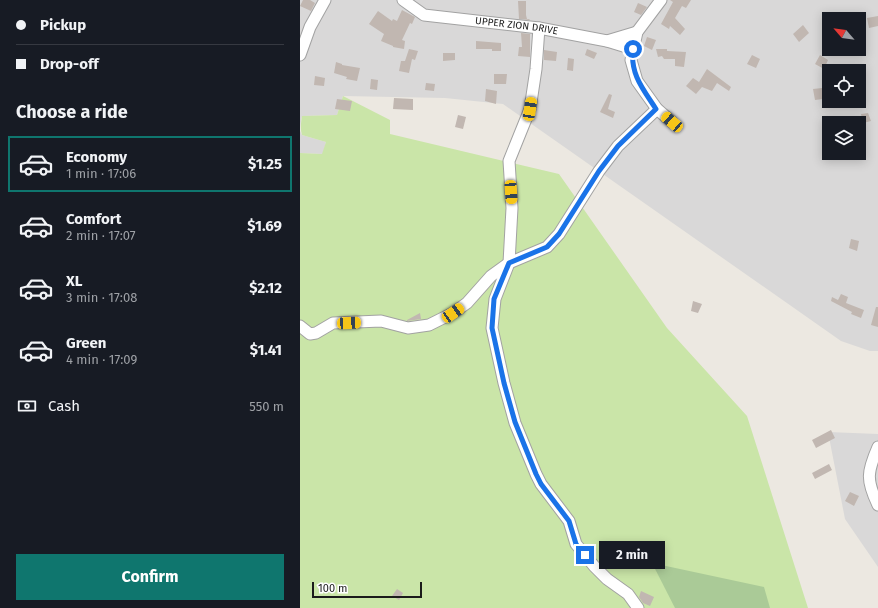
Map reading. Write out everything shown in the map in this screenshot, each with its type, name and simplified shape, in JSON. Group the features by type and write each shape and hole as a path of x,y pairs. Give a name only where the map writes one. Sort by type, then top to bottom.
{"street":[{"path":"300,55 310,27 325,0"},
{"name":"UPPER ZION DRIVE","path":"403,0 424,15 539,28 607,41 633,49"},
{"path":"661,0 637,32 631,60 638,81 656,109 672,122"},
{"path":"539,28 536,69 530,109 509,161 512,208 509,263 494,299 492,328 504,383 515,422 541,484 569,521 576,544 607,579 628,594 638,608"},
{"path":"607,41 637,32"},
{"path":"300,326 310,334 316,333 333,323 380,321 408,328 429,325 453,313 467,303 491,276 509,263 547,247 559,234 599,171 618,146 656,109"},
{"path":"878,447 868,476 872,492 878,505"}],"shaded area":[{"path":"300,0 878,0 878,351 870,351 841,341 503,104 445,98 343,96 337,115 302,116 300,127"},
{"path":"300,131 302,135 326,142 323,154 300,153"},
{"path":"828,432 878,434 878,567 845,519"}],"green space":[{"path":"343,96 390,120 390,134 559,174 667,328 747,416 808,608 300,608 300,153 322,154 326,142 302,135 301,124 302,116 337,115"},
{"path":"652,563 764,587 770,608 675,608"}],"building":[{"path":"303,0 310,0 315,3 311,11 300,6"},
{"path":"670,0 691,0 686,8 682,6 675,18 685,29 680,35 670,26 669,29 661,24 673,2"},
{"path":"518,1 526,1 526,15 527,19 530,20 519,19"},
{"path":"638,3 647,7 641,15 634,12"},
{"path":"402,10 415,17 412,24 410,23 402,40 405,41 404,49 393,47 381,41 384,34 369,24 378,11 392,21 393,19 397,21"},
{"path":"878,16 878,26 869,28 867,18"},
{"path":"803,25 809,33 799,42 793,34"},
{"path":"521,33 530,34 530,57 518,56 519,47 522,47"},
{"path":"647,37 656,40 652,50 644,46"},
{"path":"476,41 501,43 501,51 492,51 492,49 476,49"},
{"path":"409,49 418,51 415,60 412,59 409,73 399,71 401,61 405,61"},
{"path":"587,49 597,53 594,59 585,55"},
{"path":"656,49 686,52 684,67 675,66 675,59 664,59 662,56 658,57"},
{"path":"544,50 557,52 556,61 544,60"},
{"path":"443,53 455,53 455,60 443,61"},
{"path":"752,55 760,59 756,68 747,64"},
{"path":"820,55 828,60 826,64 822,64 822,68 815,64"},
{"path":"568,58 574,59 573,71 567,70"},
{"path":"336,62 342,65 360,68 357,81 346,79 347,77 334,73"},
{"path":"707,69 731,87 729,91 717,83 712,91 702,87 696,94 686,86 693,78 699,82"},
{"path":"494,74 507,74 506,84 494,84"},
{"path":"315,76 325,78 324,86 314,85"},
{"path":"371,79 378,80 377,90 370,89"},
{"path":"426,83 435,84 434,91 425,90"},
{"path":"822,88 822,99 815,100 813,89"},
{"path":"486,89 497,91 496,104 485,101"},
{"path":"609,94 612,95 608,109 615,112 613,118 600,112"},
{"path":"394,98 413,99 413,110 393,109"},
{"path":"337,99 352,101 350,111 335,109"},
{"path":"868,113 871,121 866,122 866,116 861,116 861,114"},
{"path":"458,115 466,117 463,129 455,127"},
{"path":"851,239 859,241 857,251 849,248"},
{"path":"841,294 848,297 846,303 864,310 861,318 851,314 852,312 831,301 832,297 838,300"},
{"path":"693,301 702,304 698,313 691,311"},
{"path":"876,307 878,307 878,327 871,325"},
{"path":"420,313 421,319 407,321 407,320"},
{"path":"831,430 835,438 816,448 812,440"},
{"path":"829,464 832,470 815,479 812,473"},
{"path":"850,492 859,496 854,506 845,501"},
{"path":"397,589 403,593 399,600 392,596"},
{"path":"641,591 654,597 650,606 643,603 639,597"}],"route":[{"path":"585,555 576,544 569,521 541,484 515,422 504,383 492,328 494,299 509,263 547,247 559,234 599,171 618,146 656,109 638,81 631,60 633,49"}]}
